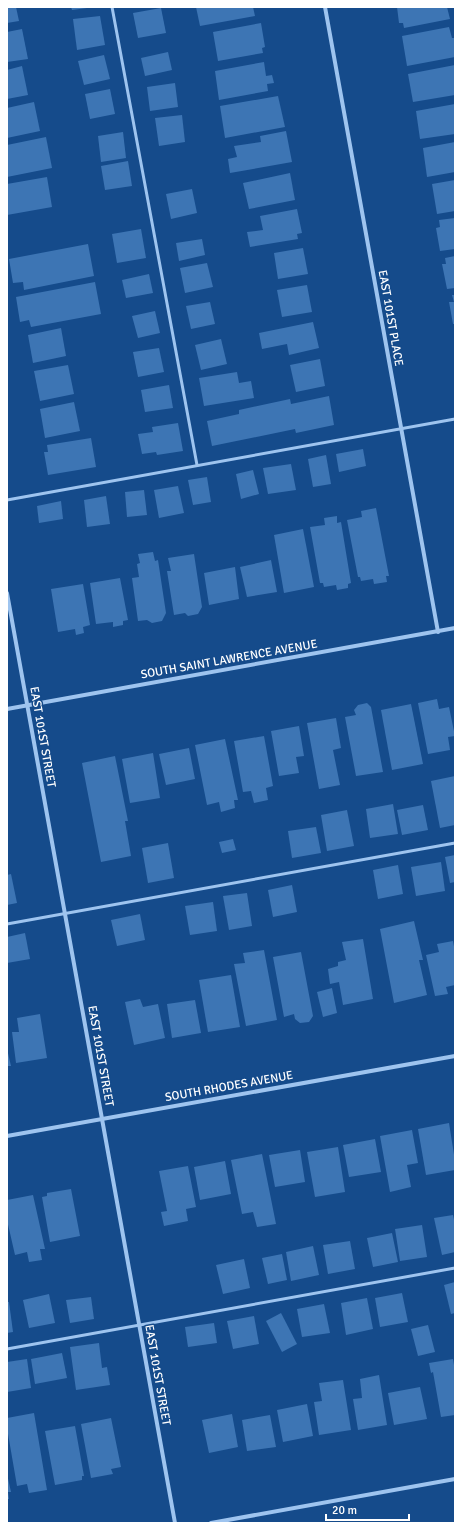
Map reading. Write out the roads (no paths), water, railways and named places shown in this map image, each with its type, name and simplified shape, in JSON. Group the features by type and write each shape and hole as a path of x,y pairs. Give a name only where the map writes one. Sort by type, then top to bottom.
{"street":[{"name":"EAST 101ST PLACE","path":"325,7 438,632"},
{"name":"EAST 101ST STREET","path":"7,593 175,1523"},
{"name":"SOUTH SAINT LAWRENCE AVENUE","path":"7,709 455,628"},
{"name":"SOUTH RHODES AVENUE","path":"7,1136 455,1056"},
{"path":"211,1523 455,1479"}],"lane":[{"path":"112,7 197,465"},
{"path":"7,500 455,419"},
{"path":"7,924 455,843"},
{"path":"7,1349 455,1268"}]}
